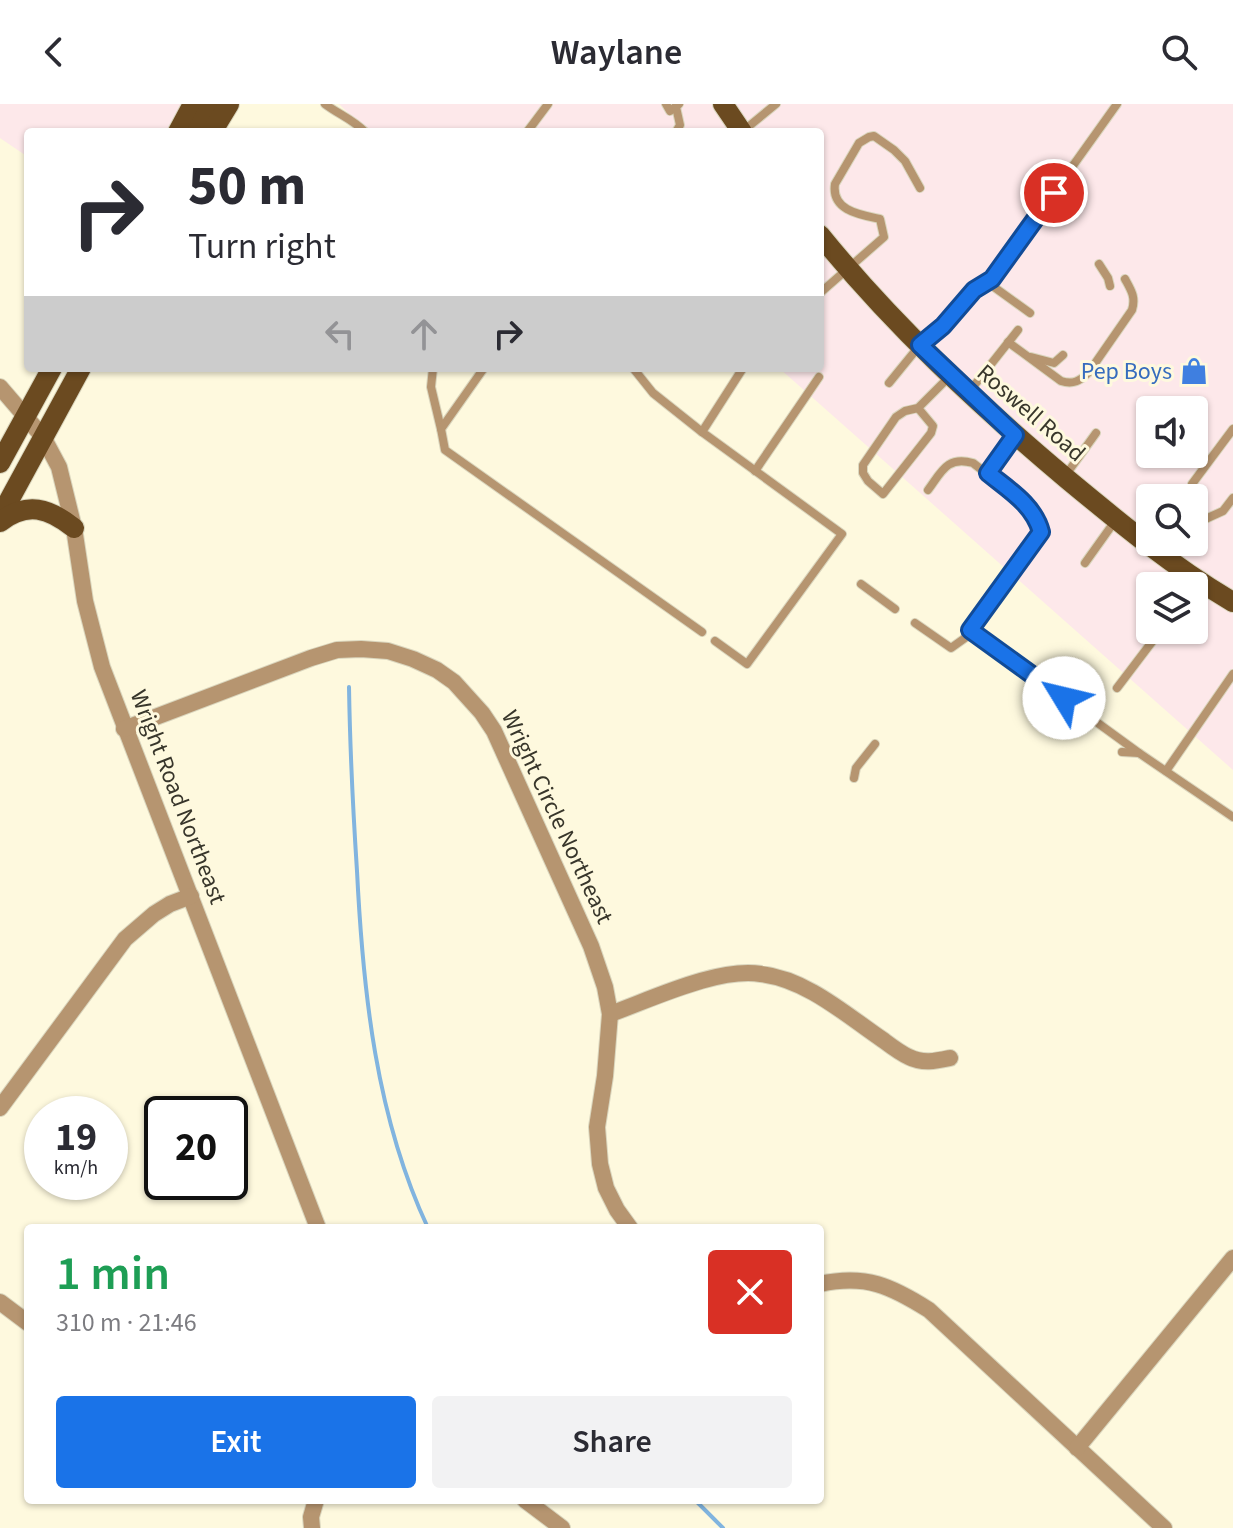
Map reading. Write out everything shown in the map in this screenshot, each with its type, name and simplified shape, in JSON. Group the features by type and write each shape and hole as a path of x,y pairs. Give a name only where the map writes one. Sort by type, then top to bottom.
{"main road":[{"path":"180,128 193,104"},
{"path":"199,128 212,104"},
{"path":"214,128 229,104"},
{"name":"Roswell Road","path":"824,240 920,345 1015,435 1115,520 1233,602"},
{"path":"0,463 50,372"},
{"path":"0,519 79,372"},
{"path":"0,519 14,512 34,509 52,513 74,528"}],"street":[{"name":"Wright Road Northeast","path":"0,387 43,437 59,467 74,528 85,601 102,667 316,1224"},
{"name":"Wright Circle Northeast","path":"124,729 337,650 388,651 437,670 454,682 494,731 591,946 605,987 610,1014 597,1127 600,1164 606,1188 627,1224"},
{"path":"0,1108 125,939 154,914 191,896"},
{"path":"610,1014 713,977 760,973 786,979 809,990 909,1058 929,1062 950,1058"},
{"path":"1077,1448 1233,1258"},
{"path":"824,1283 840,1280 872,1282 900,1292 929,1310 1164,1528"},
{"path":"0,1302 24,1320"},
{"path":"312,1528 315,1504"},
{"path":"530,1504 562,1528"}],"lane":[{"path":"325,104 362,128"},
{"path":"530,128 548,104"},
{"path":"666,104 670,111 677,106 678,128"},
{"path":"731,119 776,104"},
{"path":"889,383 920,345 943,326 974,290 992,279 1117,104"},
{"path":"824,290 884,237 880,219 848,210 836,199 834,192 835,184 859,143 874,136 894,150 905,161 920,188"},
{"path":"1099,264 1110,286"},
{"path":"1008,342 1061,381 1081,380 1132,310 1132,291 1125,279"},
{"path":"987,282 1030,313"},
{"path":"968,393 1018,330"},
{"path":"1027,356 1054,363 1063,355"},
{"path":"433,372 431,387 445,450 702,632"},
{"path":"441,429 481,372"},
{"path":"636,372 653,393 702,432 842,534 747,664 715,641"},
{"path":"702,432 740,372"},
{"path":"918,408 933,426 931,433 883,494 868,481 863,465 896,417 918,408 950,375"},
{"path":"755,471 819,377"},
{"path":"1192,484 1233,429"},
{"path":"1064,476 1096,433"},
{"path":"988,473 1015,435"},
{"path":"915,623 951,648 965,638 1041,532 1032,509 973,463 962,460 947,464 928,490"},
{"path":"1208,518 1223,511 1233,498"},
{"path":"1085,563 1115,520"},
{"path":"1170,560 1173,556"},
{"path":"861,584 895,609"},
{"path":"970,630 1233,817"},
{"path":"1117,688 1150,644"},
{"path":"1166,771 1233,674"},
{"path":"1224,687 1233,694"},
{"path":"854,778 856,768 875,744"},
{"path":"1122,752 1139,753"}],"shaded area":[{"path":"0,104 203,104 190,128 24,128 24,154 0,138"},
{"path":"339,104 1233,104 1233,770 784,372 824,372 824,128 364,128"}],"waterway":[{"path":"349,687 360,917 368,1008 384,1098 410,1186 426,1224"},
{"path":"699,1504 723,1528"}],"place":[{"name":"Pep Boys","path":"1194,371"}],"route":[{"path":"1054,193 992,279 974,290 943,326 920,345 1015,435 988,473 1032,509 1041,532 970,630 1064,698"}]}
